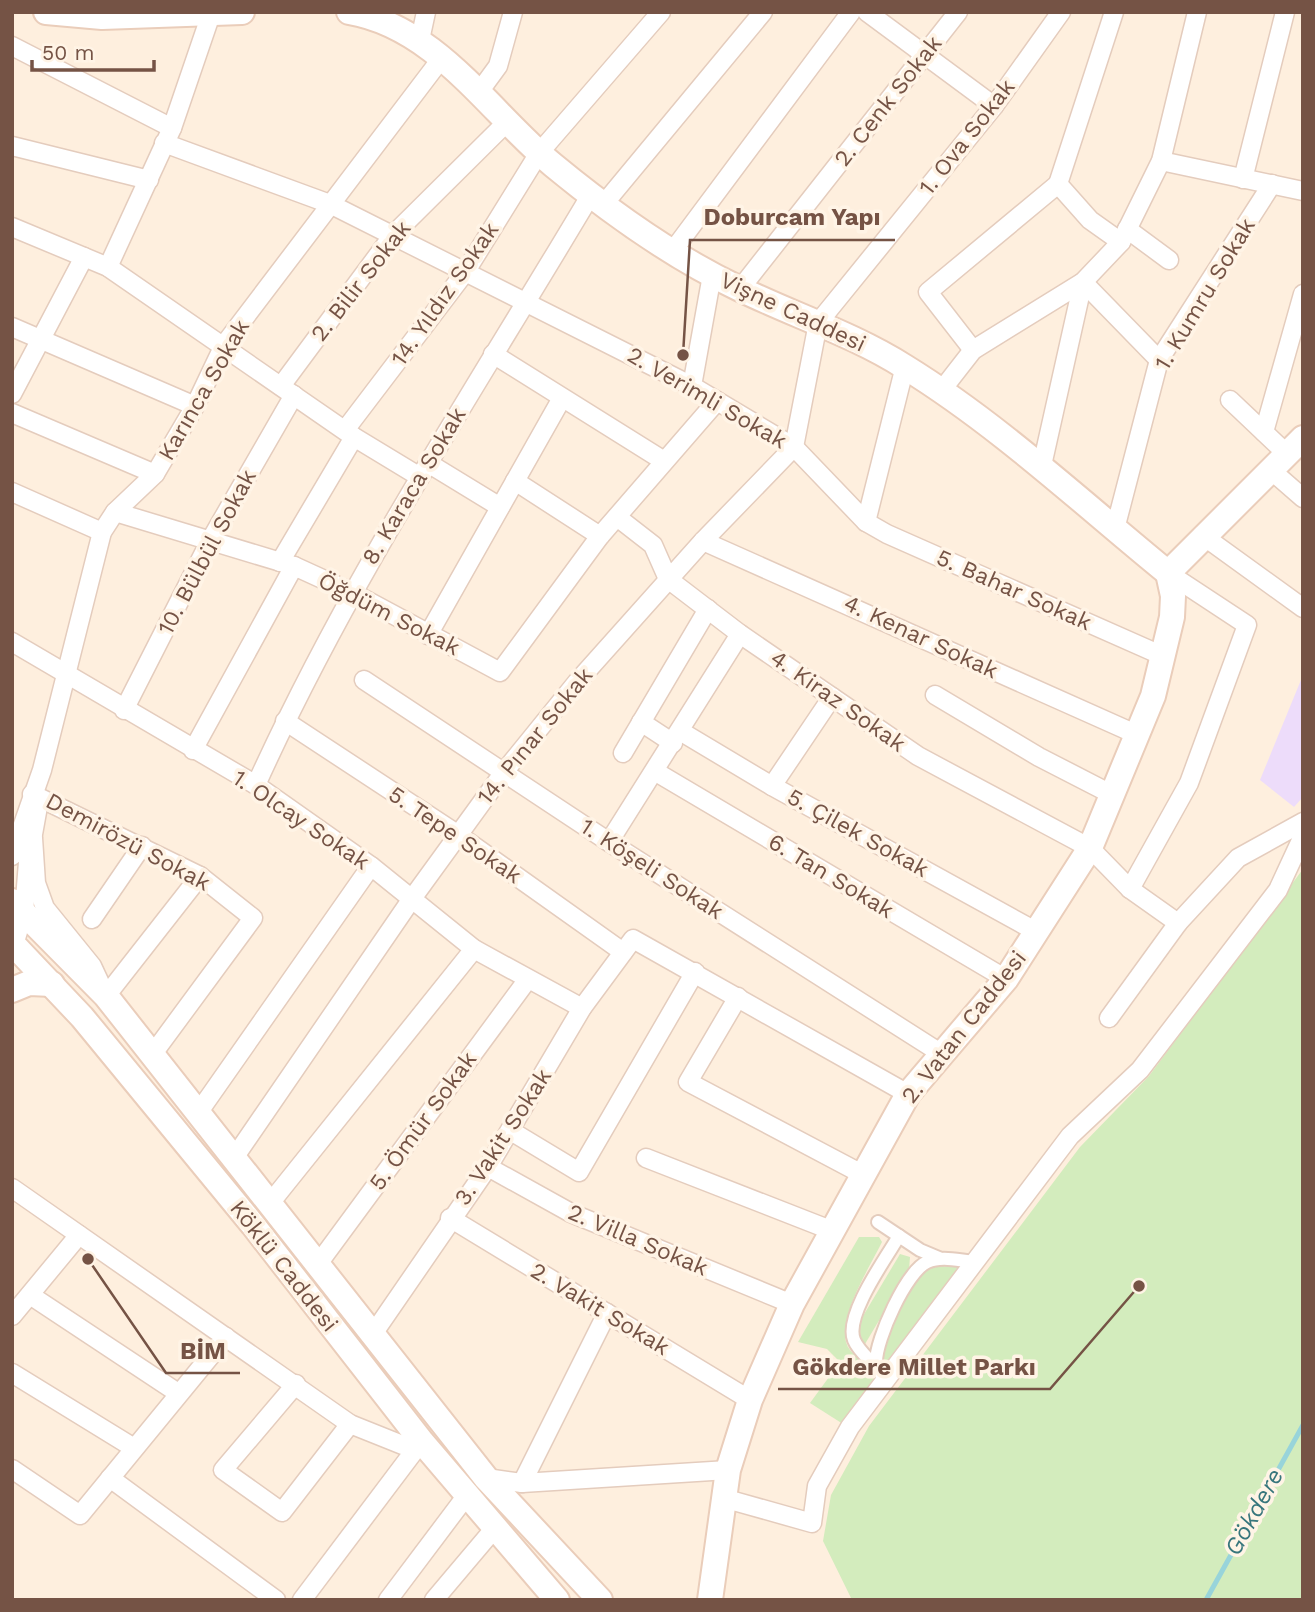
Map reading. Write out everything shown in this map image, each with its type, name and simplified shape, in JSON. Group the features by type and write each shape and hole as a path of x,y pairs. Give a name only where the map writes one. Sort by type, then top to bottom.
{"main road":[{"path":"55,13 243,12"},
{"name":"Vişne Caddesi","path":"349,12 420,40 478,92 539,153 596,201 672,252 740,289 818,323 905,366 941,391 1168,573"},
{"path":"1168,573 1202,535 1287,454"},
{"name":"2. Vatan Caddesi","path":"710,1600 728,1470 750,1400 792,1304 908,1094 1006,979 1090,848 1153,696 1172,617 1173,596 1168,573"},
{"name":"Köklü Caddesi","path":"18,906 106,996 486,1478 549,1549 600,1600"},
{"name":"Köklü Caddesi","path":"13,946 52,984 253,1226 419,1446 467,1495 552,1598"},
{"path":"12,990 29,983 52,984"}],"street":[{"path":"420,40 426,12"},
{"path":"478,92 498,66 513,12"},
{"name":"14. Yıldız Sokak","path":"193,750 350,433 466,271 539,153 661,12"},
{"name":"8. Karaca Sokak","path":"256,785 285,721 351,592 493,354 596,201 763,12"},
{"path":"672,252 851,12"},
{"path":"867,12 994,106"},
{"name":"2. Cenk Sokak","path":"740,289 958,12"},
{"name":"1. Ova Sokak","path":"818,323 994,106 1061,12"},
{"path":"973,350 928,292 1058,184 1114,12"},
{"path":"941,391 973,350 1083,282 1124,236 1161,161 1197,12"},
{"path":"1243,179 1285,12"},
{"path":"108,267 168,136 211,14"},
{"name":"2. Verimli Sokak","path":"12,46 168,136 330,204 528,301 692,386 794,447 866,522"},
{"name":"Karınca Sokak","path":"36,794 102,532 115,512 155,474 195,406 224,345 441,59"},
{"name":"2. Bilir Sokak","path":"288,390 393,235 507,122"},
{"path":"12,146 149,180"},
{"path":"1161,161 1303,191"},
{"path":"1058,184 1090,220 1169,260"},
{"name":"1. Kumru Sokak","path":"1115,529 1159,360 1272,184"},
{"path":"12,227 108,267 350,433 500,508"},
{"path":"12,394 84,257"},
{"path":"692,386 712,275"},
{"path":"1083,282 1159,360"},
{"path":"1041,470 1083,282"},
{"path":"1264,432 1303,293"},
{"path":"794,447 818,323"},
{"path":"12,327 195,406"},
{"path":"493,354 664,461"},
{"path":"866,522 905,366"},
{"name":"10. Bülbül Sokak","path":"124,710 288,390"},
{"path":"428,635 562,398"},
{"path":"1230,400 1287,454 1303,498"},
{"name":"Öğdüm Sokak","path":"115,512 287,564 351,592 500,671 600,536 717,401"},
{"path":"12,413 155,474"},
{"name":"14. Pınar Sokak","path":"234,1158 457,834 504,772 577,682 668,579 794,447"},
{"path":"515,481 600,536"},
{"path":"12,492 102,532"},
{"name":"4. Kiraz Sokak","path":"617,517 653,545 668,579 740,634 918,757 1090,848 1130,889 1178,923"},
{"name":"5. Bahar Sokak","path":"866,522 887,534 1163,656"},
{"path":"1202,535 1303,608"},
{"name":"4. Kenar Sokak","path":"703,541 1138,735"},
{"path":"1130,889 1189,782 1247,625 1168,573"},
{"path":"623,753 708,610"},
{"path":"609,842 656,772 740,634"},
{"name":"1. Olcay Sokak","path":"12,642 256,785 371,866 474,949 582,1008"},
{"name":"1. Köşeli Sokak","path":"364,680 609,842 942,1054"},
{"path":"935,695 1039,757 1111,794"},
{"path":"772,786 832,697"},
{"name":"5. Tepe Sokak","path":"285,721 628,946 695,972 908,1094"},
{"name":"5. Çilek Sokak","path":"641,722 677,737 772,786 1037,932"},
{"name":"6. Tan Sokak","path":"656,772 1006,979"},
{"path":"12,827 36,794"},
{"path":"36,794 33,838 36,883 45,908 92,966 106,996 200,876"},
{"path":"12,856 36,794"},
{"name":"Demirözü Sokak","path":"36,794 200,876 253,918 152,1055"},
{"path":"1109,1018 1178,923 1238,858 1303,822"},
{"path":"723,1498 811,1523 817,1486 850,1427 1069,1136 1140,1070 1278,890 1303,836"},
{"path":"13,946 18,906 33,838"},
{"path":"92,919 142,846"},
{"path":"198,1113 371,866"},
{"name":"3. Vakit Sokak","path":"373,1335 450,1218 488,1167 582,1008 628,946"},
{"path":"271,1202 474,949"},
{"path":"511,1131 579,1172 695,972"},
{"name":"5. Ömür Sokak","path":"318,1264 528,979"},
{"path":"738,997 688,1082 862,1174"},
{"path":"646,1157 833,1231"},
{"name":"2. Villa Sokak","path":"488,1167 571,1213 792,1304"},
{"path":"12,1188 350,1424 419,1446 302,1600"},
{"name":"2. Vakit Sokak","path":"450,1218 750,1400"},
{"path":"878,1222 939,1258 975,1262"},
{"path":"13,1313 79,1235"},
{"path":"886,1381 854,1340 852,1328 858,1309 898,1236"},
{"path":"876,1366 878,1342 913,1275 925,1263 939,1258"},
{"path":"30,1295 178,1393"},
{"path":"522,1483 607,1313"},
{"path":"12,1469 80,1515 226,1337"},
{"path":"12,1373 134,1448"},
{"path":"296,1384 223,1470 282,1512 350,1424"},
{"path":"486,1478 522,1483 728,1470"},
{"path":"110,1478 269,1598"},
{"path":"388,1600 467,1495"},
{"path":"434,1600 494,1529"}],"shaded area":[{"path":"1303,675 1303,797 1294,807 1260,780"}],"green space":[{"path":"1303,869 1303,1600 852,1600 823,1541 831,1495 869,1426 1080,1147 1149,1076"},
{"path":"859,1237 879,1237 882,1242 855,1296 845,1327 845,1340 850,1350 871,1368 876,1384 843,1424 810,1403 840,1362 827,1349 798,1342"},
{"path":"900,1254 910,1257 909,1270 865,1344 860,1344 857,1326"},
{"path":"942,1266 969,1268 885,1373 883,1363 888,1336 901,1307 925,1272"}],"waterway":[{"name":"Gökdere","path":"1206,1600 1303,1425"}],"place":[{"name":"Doburcam Yapı","path":"683,355"},
{"name":"BİM","path":"88,1259"},
{"name":"Gökdere Millet Parkı","path":"1139,1286"}]}
